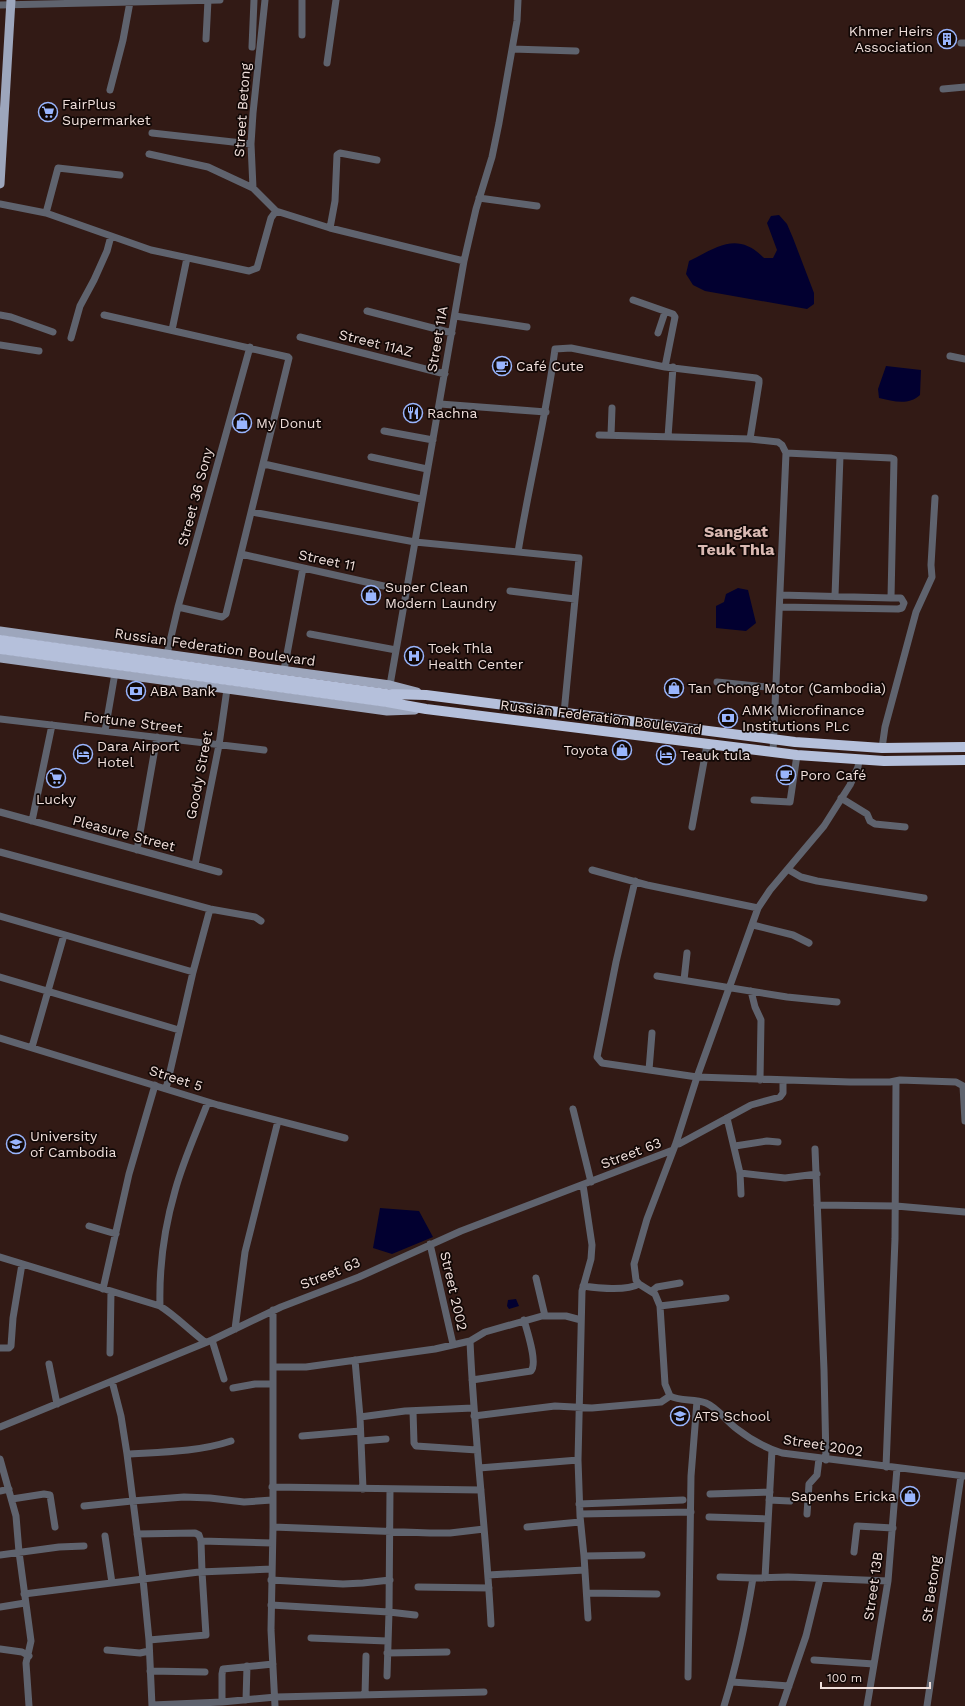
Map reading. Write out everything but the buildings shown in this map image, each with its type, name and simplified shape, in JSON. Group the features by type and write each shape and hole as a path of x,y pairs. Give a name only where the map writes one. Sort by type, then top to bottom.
{"highway":[{"path":"0,640 274,682"},
{"path":"0,649 274,682"},
{"name":"Russian Federation Boulevard","path":"274,682 387,694 426,695 774,739 882,748 965,747"},
{"name":"Russian Federation Boulevard","path":"274,682 426,709 707,745 859,760 965,760"}],"main road":[{"path":"0,184 10,2"},
{"name":"Russian Federation Boulevard","path":"0,631 390,685 426,695"},
{"path":"104,672 98,666 97,657 101,650 108,646"},
{"name":"Russian Federation Boulevard","path":"0,658 387,711 426,709"}],"street":[{"path":"206,39 208,0"},
{"path":"0,5 10,2 220,0"},
{"path":"252,47 254,0"},
{"name":"Street Betong","path":"253,188 251,144 264,0"},
{"path":"302,0 302,35"},
{"path":"327,62 336,0"},
{"name":"Street 11A","path":"390,685 421,499 440,404 464,260 492,157 517,21 518,0"},
{"path":"110,90 123,40 130,2"},
{"path":"512,49 576,51"},
{"path":"943,89 965,88"},
{"path":"152,133 251,144"},
{"path":"330,228 335,201 337,155 340,153 377,160"},
{"path":"149,154 208,167 253,188 276,211 330,228 464,260"},
{"path":"46,213 58,168 120,175"},
{"path":"480,198 537,206"},
{"path":"0,204 46,213 151,250 252,271 257,268 271,218 276,211"},
{"path":"71,338 80,306 107,251 111,236"},
{"path":"172,330 187,258"},
{"path":"633,300 675,316 665,367"},
{"path":"367,311 452,333"},
{"path":"658,333 665,312"},
{"path":"0,315 11,317 53,332"},
{"path":"104,315 250,347 288,357 290,361 225,616 222,617 178,607"},
{"path":"455,316 527,327"},
{"name":"Street 11AZ","path":"300,337 445,374"},
{"path":"0,345 39,351"},
{"name":"Street 36 Sony","path":"167,654 178,607 250,347"},
{"path":"518,552 546,412 556,349 571,348 665,367 756,378 759,380 750,439"},
{"path":"950,356 965,359"},
{"path":"668,437 673,367"},
{"path":"440,404 546,412"},
{"path":"611,435 612,408"},
{"path":"384,431 433,440"},
{"path":"599,435 750,439 778,442 782,445 786,453 773,752"},
{"path":"786,453 894,459 891,598"},
{"path":"835,596 840,456"},
{"path":"371,457 427,469"},
{"path":"264,464 421,499"},
{"path":"882,748 885,727 916,612 932,577 931,558 935,498"},
{"path":"252,512 415,542 579,558 564,713"},
{"name":"Street 11","path":"241,554 406,590"},
{"path":"284,670 303,568"},
{"path":"510,591 575,599"},
{"path":"780,595 901,598 904,603 902,608 780,607"},
{"path":"310,634 396,650"},
{"path":"105,732 115,673"},
{"path":"717,682 776,688"},
{"name":"Goody Street","path":"195,865 227,689"},
{"name":"Fortune Street","path":"0,719 264,750"},
{"path":"32,821 52,725"},
{"path":"137,850 158,738"},
{"path":"692,826 707,745"},
{"path":"754,800 790,802 797,755"},
{"path":"360,1416 413,1411 474,1412 580,1406 592,1408 661,1402 670,1396 665,1384 660,1306 652,1291 639,1284 634,1272 635,1256 758,908 770,890 789,870 824,826 858,767 859,760"},
{"path":"841,798 867,814 870,821 875,824 906,826"},
{"name":"Pleasure Street","path":"0,812 219,872"},
{"path":"0,852 210,909 255,917 261,921"},
{"path":"592,870 647,885 758,908"},
{"path":"789,870 817,881 924,898"},
{"path":"635,881 616,962 597,1057 602,1063 697,1077 850,1082 956,1082 964,1086 965,1121"},
{"path":"166,1088 193,972 210,909"},
{"path":"0,916 193,972"},
{"path":"753,925 793,935 809,942"},
{"path":"32,1047 64,935"},
{"path":"684,980 687,953"},
{"path":"657,976 730,987 750,992 837,1002"},
{"path":"0,977 179,1030"},
{"path":"750,992 761,1020 760,1080"},
{"path":"649,1070 652,1033"},
{"name":"Street 5","path":"0,1038 208,1102 345,1138"},
{"path":"676,1143 679,1144 751,1106 780,1098 783,1093 783,1080"},
{"path":"886,1467 896,1206 896,1081"},
{"path":"103,1289 129,1174 155,1085"},
{"path":"160,1306 161,1255 167,1221 175,1189 208,1102"},
{"path":"573,1109 591,1182"},
{"path":"727,1118 735,1146 740,1173 741,1194"},
{"path":"235,1329 246,1252 278,1120"},
{"path":"735,1146 767,1141 778,1142"},
{"path":"807,1514 809,1484 817,1475 822,1459 824,1367 815,1149"},
{"name":"Street 63","path":"0,1427 212,1340 273,1310 358,1277 461,1231 673,1150"},
{"path":"740,1173 785,1178 817,1174"},
{"path":"583,1185 592,1245 591,1259 583,1286 578,1460 580,1522 588,1618"},
{"path":"817,1205 896,1206 965,1212"},
{"path":"89,1226 116,1234"},
{"name":"Street 2002","path":"430,1244 453,1344"},
{"path":"0,1257 160,1306 175,1316 187,1329 205,1342"},
{"path":"0,1348 9,1348 11,1346 13,1318 22,1264"},
{"path":"536,1278 545,1316"},
{"path":"652,1291 657,1287 680,1282"},
{"path":"583,1286 627,1288 634,1287 639,1284"},
{"path":"110,1353 112,1291"},
{"path":"660,1306 726,1298"},
{"path":"273,1310 273,1527 271,1605 273,1664 276,1697 275,1706"},
{"path":"273,1367 306,1367 435,1349 470,1341 485,1332 524,1320 545,1316 566,1316 581,1320"},
{"path":"472,1380 531,1371 533,1369 534,1362 524,1320"},
{"path":"212,1340 224,1379"},
{"path":"470,1341 478,1468 491,1624"},
{"path":"355,1360 360,1416 363,1489"},
{"path":"49,1364 56,1404"},
{"path":"112,1380 121,1416 127,1454 143,1579 149,1640 152,1706 197,1705 276,1697 484,1692"},
{"path":"233,1388 255,1384 272,1384"},
{"name":"Street 2002","path":"670,1396 677,1399 697,1401 714,1408 736,1428 757,1443 772,1450 822,1459 963,1476"},
{"path":"688,1677 691,1476 697,1401"},
{"path":"413,1411 414,1443 416,1446 477,1450"},
{"path":"302,1436 360,1431"},
{"path":"361,1441 386,1439"},
{"path":"127,1454 197,1448 218,1445 231,1441"},
{"path":"765,1578 772,1450"},
{"path":"0,1459 16,1516 25,1604 31,1641 29,1656 26,1663 29,1706"},
{"path":"478,1468 578,1460"},
{"name":"Street 13B","path":"867,1706 888,1581 898,1468"},
{"name":"St Betong","path":"927,1706 963,1476"},
{"path":"272,1487 481,1490"},
{"path":"386,1676 390,1580 390,1488"},
{"path":"0,1491 9,1489"},
{"path":"12,1499 44,1494 50,1495 55,1527"},
{"path":"710,1494 770,1496 790,1501"},
{"path":"84,1506 184,1497 244,1502 272,1500"},
{"path":"579,1504 683,1500"},
{"path":"580,1514 691,1512"},
{"path":"709,1516 768,1519"},
{"path":"527,1527 580,1522"},
{"path":"854,1552 857,1526 893,1528"},
{"path":"273,1527 450,1533 484,1529"},
{"path":"137,1534 195,1533 199,1535 201,1541 206,1635 149,1640"},
{"path":"105,1536 112,1583"},
{"path":"201,1541 272,1543"},
{"path":"0,1555 59,1547 84,1546"},
{"path":"584,1556 642,1555"},
{"path":"24,1594 202,1572 272,1568"},
{"path":"488,1574 585,1570"},
{"path":"720,1577 788,1577 888,1581"},
{"path":"724,1706 732,1682 744,1630 753,1578"},
{"path":"782,1706 810,1621 820,1579"},
{"path":"271,1580 343,1584 390,1580"},
{"path":"418,1587 489,1588"},
{"path":"587,1593 657,1594"},
{"path":"0,1607 25,1604"},
{"path":"271,1605 415,1615"},
{"path":"311,1638 388,1640"},
{"path":"0,1650 22,1652 29,1656"},
{"path":"107,1650 140,1653 149,1651"},
{"path":"387,1653 447,1652"},
{"path":"365,1695 366,1656"},
{"path":"814,1660 874,1664"},
{"path":"222,1702 223,1669 273,1664"},
{"path":"246,1700 247,1666"},
{"path":"150,1671 205,1672"},
{"path":"732,1682 789,1686"}],"shaded area":[{"path":"779,215 787,224 793,238 814,293 814,304 807,309 705,291 693,285 686,274 689,261 718,247 736,243 745,245 764,258 773,258 777,250 767,223 771,216"},
{"path":"886,366 921,370 920,395 910,401 905,402 879,398 878,389"},
{"path":"738,588 748,590 756,623 746,631 716,628 716,606 724,602 726,594"},
{"path":"380,1208 419,1211 433,1237 392,1254 373,1248"},
{"path":"516,1299 519,1306 509,1309 507,1306 508,1300"}],"place":[{"name":"Khmer Heirs Association","path":"947,39"},
{"name":"FairPlus Supermarket","path":"48,112"},
{"name":"Café Cute","path":"502,366"},
{"name":"Rachna","path":"413,413"},
{"name":"My Donut","path":"242,423"},
{"name":"Super Clean Modern Laundry","path":"371,595"},
{"name":"Toek Thla Health Center","path":"414,656"},
{"name":"Tan Chong Motor (Cambodia)","path":"674,688"},
{"name":"ABA Bank","path":"136,691"},
{"name":"AMK Microfinance Institutions PLc","path":"728,718"},
{"name":"Toyota","path":"622,750"},
{"name":"Dara Airport Hotel","path":"83,754"},
{"name":"Teauk tula","path":"666,755"},
{"name":"Poro Café","path":"786,775"},
{"name":"Lucky","path":"56,778"},
{"name":"University of Cambodia","path":"16,1144"},
{"name":"ATS School","path":"680,1416"},
{"name":"Sapenhs Ericka","path":"910,1496"}],"district":[{"name":"Sangkat Teuk Thla","path":"736,540"}]}
